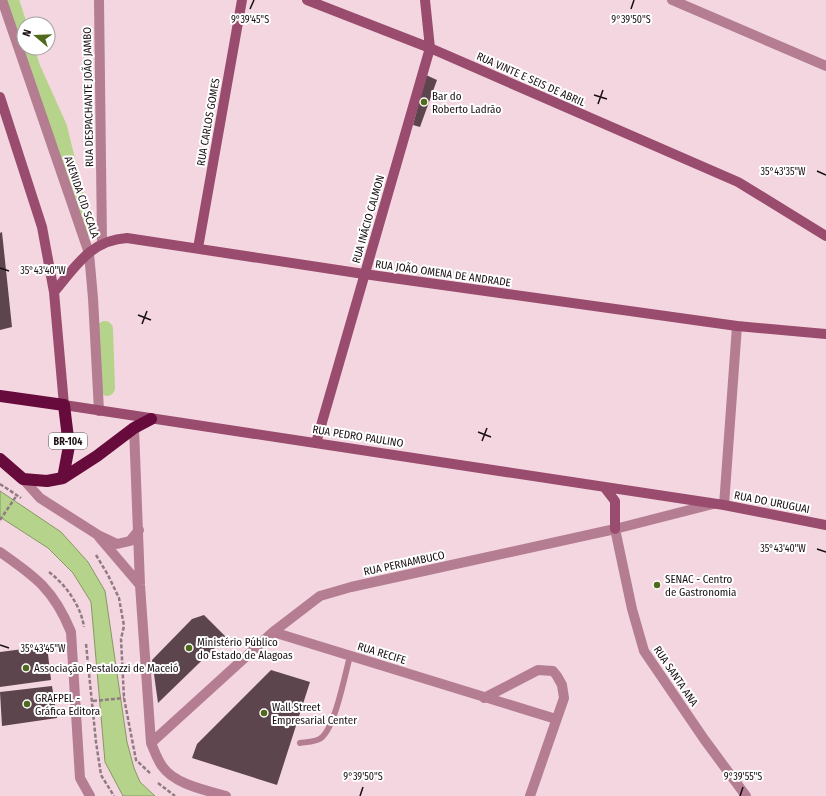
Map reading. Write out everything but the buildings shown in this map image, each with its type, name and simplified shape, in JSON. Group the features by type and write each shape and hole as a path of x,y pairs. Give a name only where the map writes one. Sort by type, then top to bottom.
{"highway":[{"name":"RUA PEDRO PAULINO","path":"0,396 64,405"},
{"name":"BR-104","path":"63,478 69,446 64,405"},
{"path":"0,459 23,479 47,481 63,478 97,456 134,428 151,418"}],"street":[{"name":"AVENIDA CID SCALA","path":"2,0 89,253 99,411"},
{"name":"RUA DESPACHANTE JOÃO JAMBO","path":"99,0 102,242"},
{"name":"RUA CARLOS GOMES","path":"198,248 242,0"},
{"name":"RUA VINTE E SEIS DE ABRIL","path":"307,0 430,48 738,182 826,236"},
{"name":"RUA INÁCIO CALMON","path":"316,443 430,48 425,0"},
{"path":"672,0 826,66"},
{"path":"0,97 42,227 54,292 64,405"},
{"name":"RUA JOÃO OMENA DE ANDRADE","path":"54,292 89,253 102,242 114,238 127,238 364,274 736,326 826,334"},
{"path":"724,505 736,326"},
{"name":"RUA PEDRO PAULINO","path":"64,405 712,504"},
{"path":"134,428 140,585 150,743 162,766 176,778 202,789 226,796"},
{"path":"23,479 40,498 98,535 117,544 130,541 139,530"},
{"path":"605,488 615,501 615,529"},
{"name":"RUA DO URUGUAI","path":"712,504 826,524"},
{"name":"RUA PERNAMBUCO","path":"150,743 273,632 320,596 352,587 615,529 712,504"},
{"name":"RUA SANTA ANA","path":"615,529 632,609 644,651 704,739 746,796"},
{"path":"98,535 140,585"},
{"path":"0,552 28,571 47,589 62,610 70,632 80,778 88,796"},
{"name":"RUA RECIFE","path":"273,632 556,719"},
{"path":"484,698 538,670 553,671 562,685 564,698 530,796"}],"lane":[{"path":"300,743 321,738 326,732 339,699 350,656"}],"path":[{"path":"0,484 24,500"},
{"path":"0,520 17,495"},
{"path":"91,549 108,575 119,598 124,626 121,640 124,698 136,760 152,775"},
{"path":"93,701 124,698"},
{"path":"156,780 175,796"}],"shaded area":[{"path":"0,491 61,532 88,562 105,591 127,742 134,768 140,782 155,796 123,796 105,762 91,602 73,573 48,548 0,517"}],"waterway":[{"path":"11,0 16,16"},
{"path":"29,56 59,127 84,229"},
{"path":"105,329 107,388"}],"place":[{"name":"Bar do Roberto Ladrão","path":"424,102"},
{"name":"SENAC - Centro de Gastronomia","path":"657,585"},
{"name":"Ministério Público do Estado de Alagoas","path":"189,648"},
{"name":"Associação Pestalozzi de Maceió","path":"26,668"},
{"name":"GRAFPEL - Gráfica Editora","path":"27,704"},
{"name":"Wall Street Empresarial Center","path":"264,713"}]}
